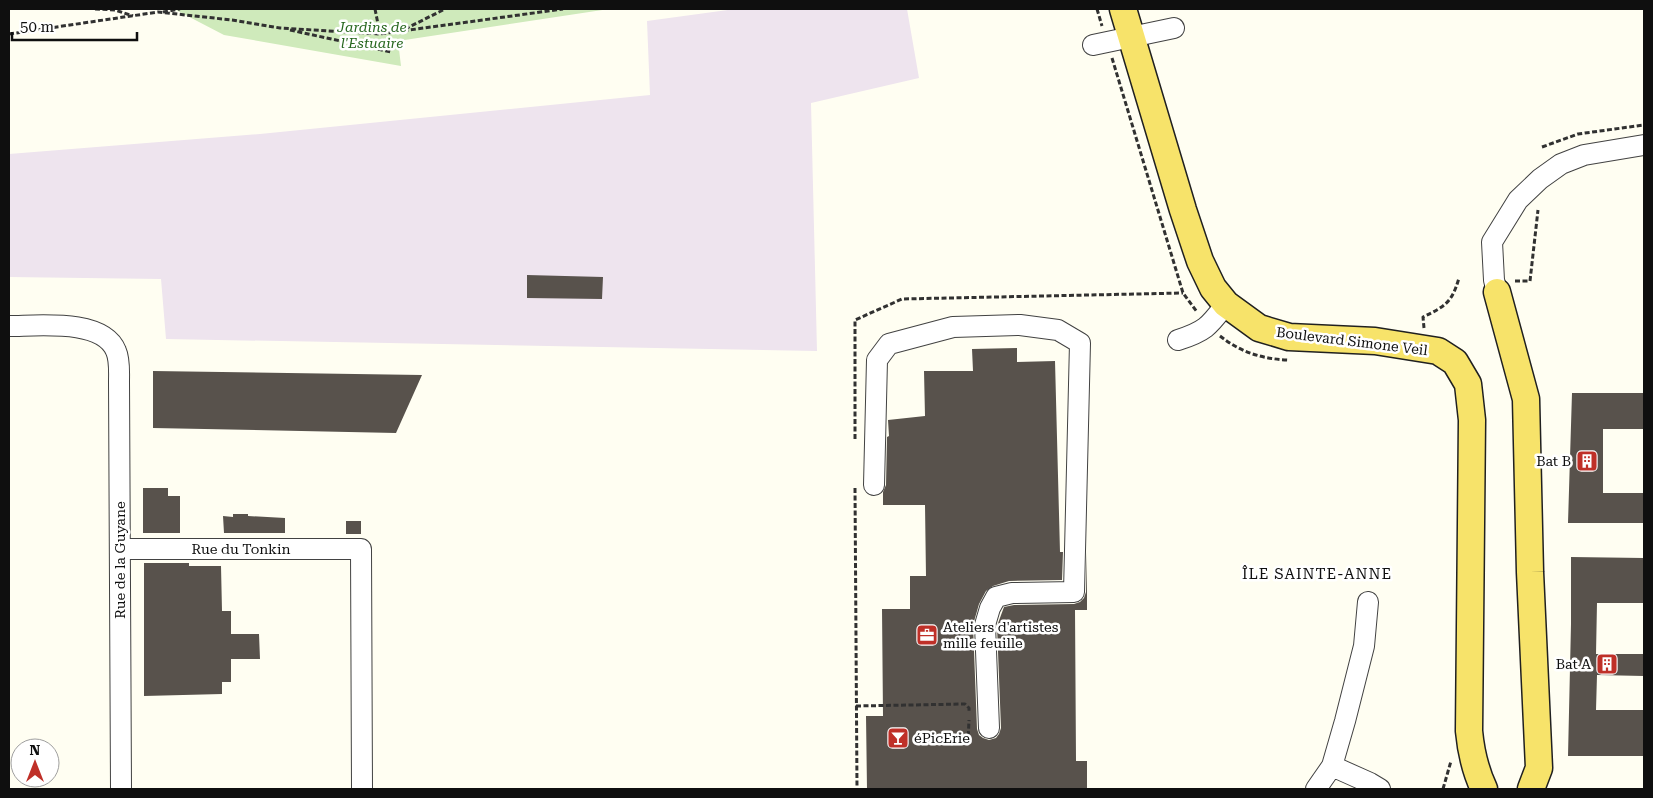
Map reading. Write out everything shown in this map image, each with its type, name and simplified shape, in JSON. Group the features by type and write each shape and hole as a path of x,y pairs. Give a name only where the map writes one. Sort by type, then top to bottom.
{"main road":[{"name":"Boulevard Simone Veil","path":"1123,9 1200,261 1213,288 1226,304 1258,328 1289,337 1375,341 1438,351 1455,362 1468,384 1472,420 1470,732 1471,752 1484,789"},
{"path":"1495,286 1526,399 1530,572 1539,768 1531,789"}],"street":[{"path":"1093,45 1174,28"},
{"path":"1495,286 1492,242 1518,200 1540,179 1561,164 1584,155 1644,145"},
{"path":"1178,340 1194,335 1208,327 1226,304"},
{"path":"865,485 877,360 889,344 953,327 1020,325 1058,330 1080,343 1074,592 1012,593 996,597 990,608 985,625 988,728"},
{"name":"Rue de la Guyane","path":"9,326 68,326 87,329 103,336 112,343 117,352 121,789"},
{"name":"Rue du Tonkin","path":"120,549 361,549 362,789"},
{"path":"1316,789 1332,766 1364,646 1368,602"},
{"path":"1332,766 1380,789"}],"path":[{"path":"96,9 116,10 134,16"},
{"path":"9,34 180,9"},
{"path":"375,9 380,34"},
{"path":"402,30 445,9"},
{"path":"280,28 380,34 563,9"},
{"path":"158,12 232,20 280,28 391,52"},
{"path":"1495,286 1530,281 1538,210"},
{"path":"1423,317 1438,310 1454,296 1459,278"},
{"path":"855,446 855,320 902,299 1183,293"},
{"path":"857,789 856,706 865,485"},
{"path":"856,706 965,704 969,708 969,736 968,741 958,742"}],"shaded area":[{"path":"735,9 907,9 919,78 811,103 817,351 166,339 161,279 9,277 9,154 260,134 650,95 647,21"}],"green space":[{"name":"Jardins de l'Estuaire","path":"174,9 609,9 398,41 401,66 224,35"}],"building":[{"path":"527,275 603,277 602,299 527,298"},
{"path":"1017,348 1017,362 1055,361 1060,552 1063,552 1062,580 1009,581 993,586 986,591 979,604 973,625 977,729 979,735 989,740 996,738 1001,728 997,626 1004,607 1014,605 1074,604 1080,602 1086,592 1087,552 1087,610 1075,610 1076,761 1087,761 1087,789 867,789 866,716 883,716 882,609 910,609 910,576 926,576 925,505 883,505 883,492 886,485 887,437 889,436 888,420 925,416 924,371 973,371 972,349"},
{"path":"153,371 422,375 396,433 153,428"},
{"name":"Bat B","path":"1572,393 1644,393 1644,429 1603,429 1603,493 1644,493 1644,523 1568,523"},
{"path":"143,488 168,488 168,496 180,496 180,533 143,533"},
{"path":"233,514 285,518 285,533 224,533 223,516 233,517"},
{"path":"346,521 361,521 361,534 346,534"},
{"name":"Bat A","path":"1571,557 1644,558 1644,603 1597,603 1596,654 1644,654 1644,676 1597,675 1596,710 1644,710 1644,756 1568,756"},
{"path":"144,563 189,563 189,566 221,566 222,611 231,611 231,634 259,634 260,659 231,659 231,682 222,682 222,694 144,696"}],"place":[{"name":"Bat B","path":"1587,461"},
{"name":"Ateliers d'artistes mille feuille","path":"927,635"},
{"name":"Bat A","path":"1607,664"},
{"name":"éPicErie","path":"898,738"}],"district":[{"name":"ÎLE SAINTE-ANNE","path":"1317,574"}]}
